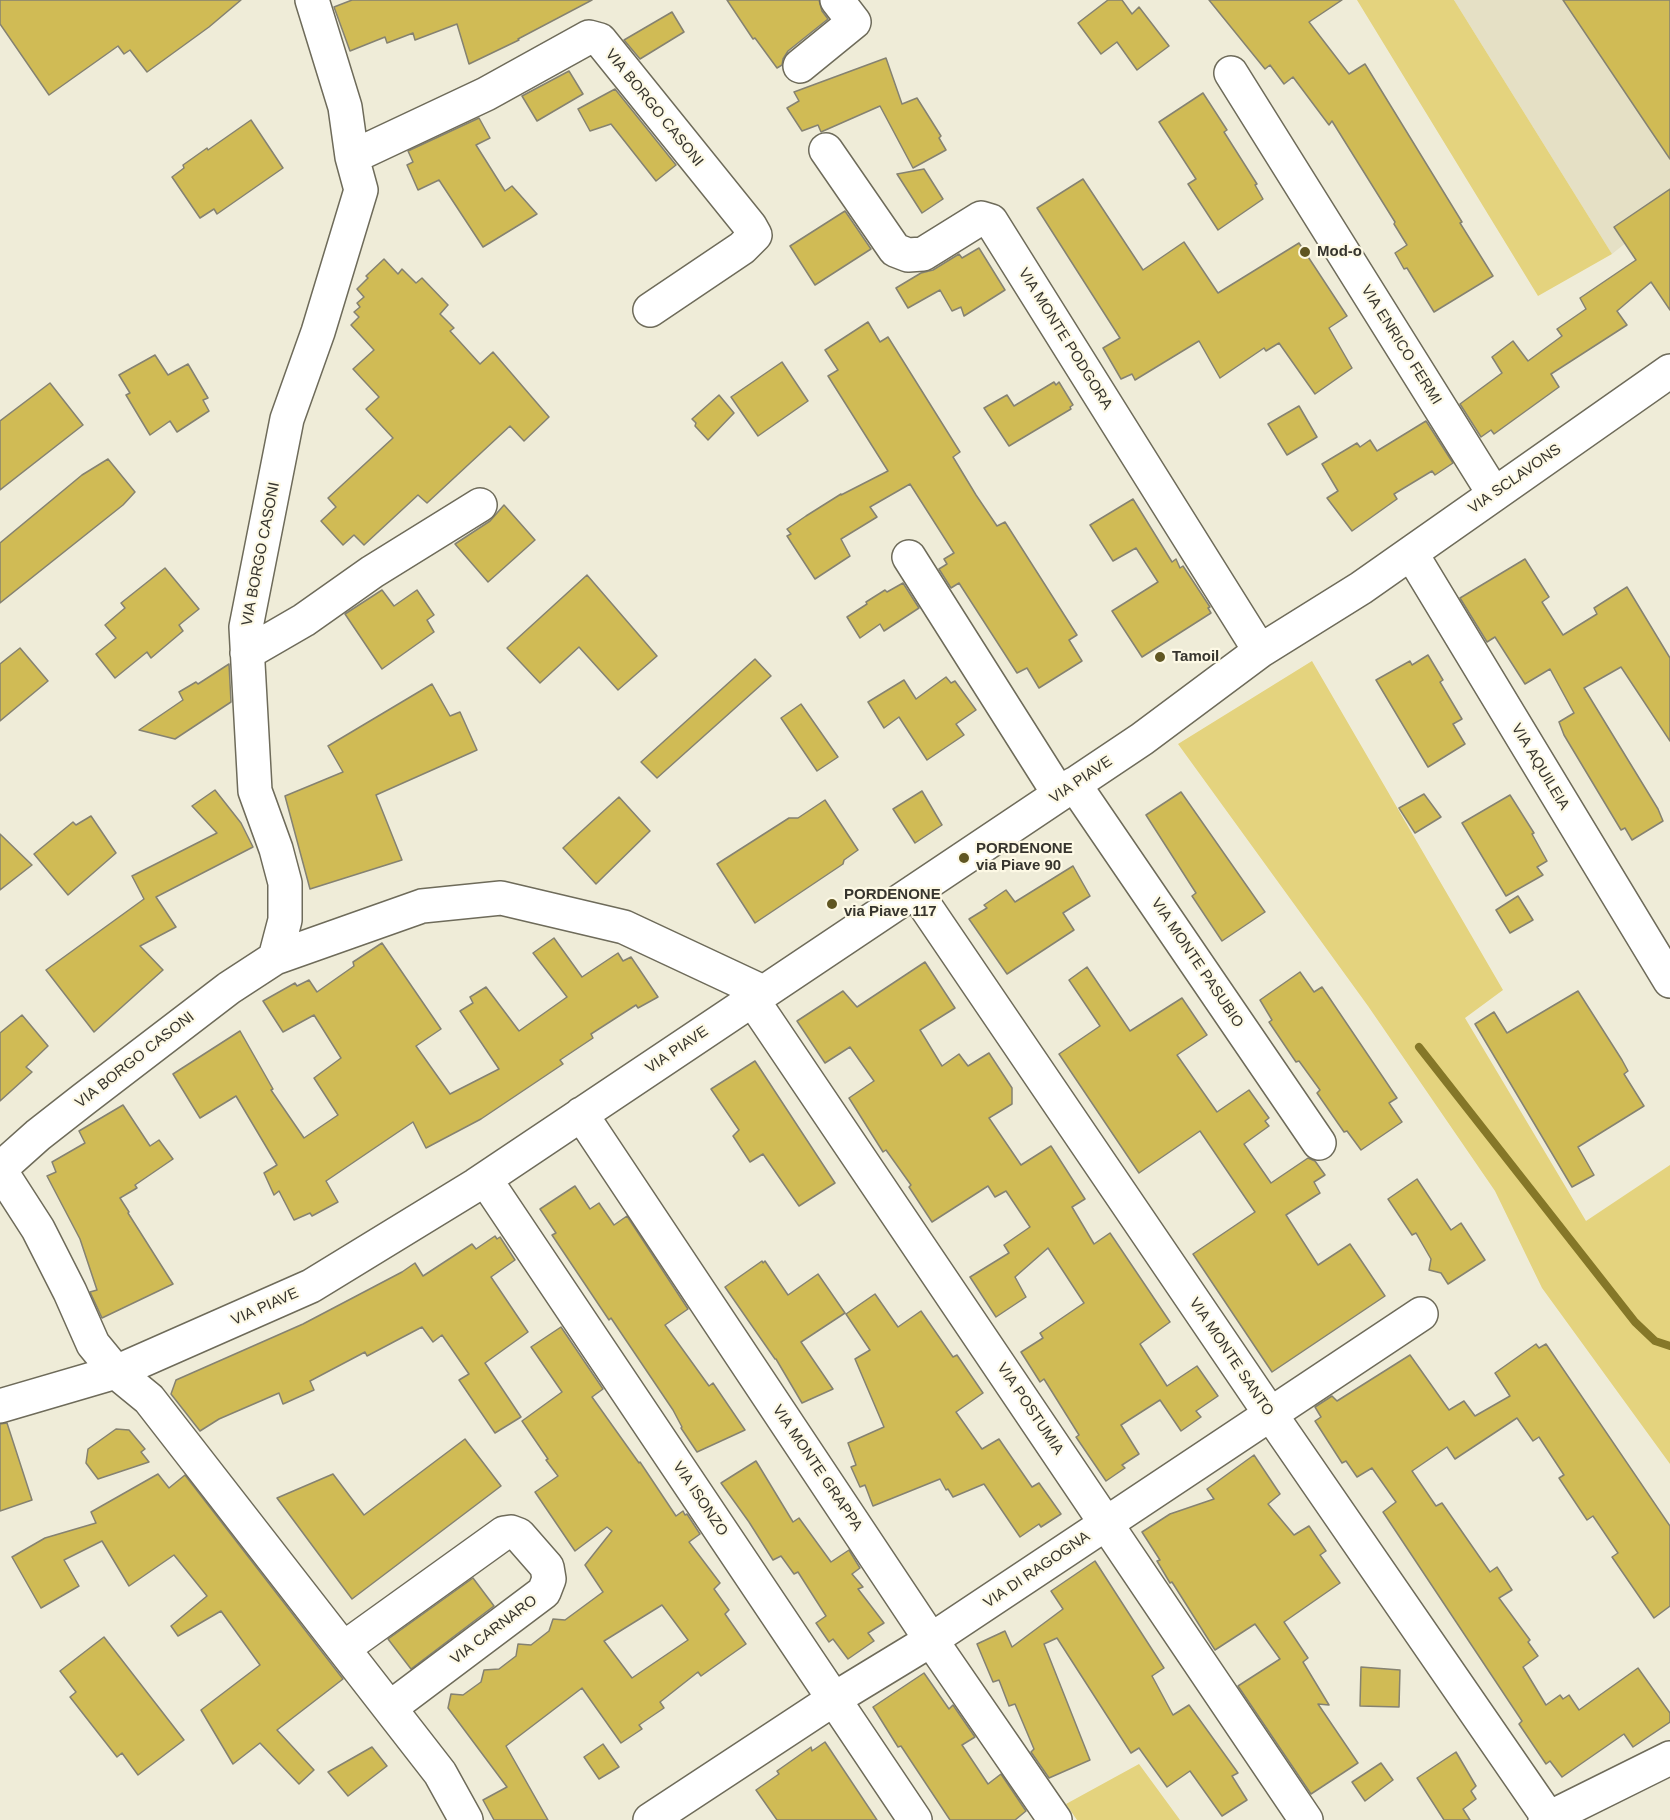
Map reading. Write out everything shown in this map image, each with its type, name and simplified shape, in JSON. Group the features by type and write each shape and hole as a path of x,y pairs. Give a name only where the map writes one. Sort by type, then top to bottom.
{"street":[{"name":"VIA BORGO CASONI","path":"275,958 285,920 285,883 276,849 255,791 246,627 287,419 318,333 361,190 352,157 345,107 312,0"},
{"path":"800,66 854,22 837,0"},
{"name":"VIA BORGO CASONI","path":"352,157 486,94 589,38 600,40 755,235 742,248 650,310"},
{"name":"VIA ENRICO FERMI","path":"1231,73 1494,494"},
{"name":"VIA MONTE PODGORA","path":"826,150 895,250 908,255 923,254 981,218 991,221 1260,651"},
{"name":"VIA SCLAVONS","path":"1314,617 1361,588 1670,371"},
{"path":"247,653 304,620 372,572 480,505"},
{"name":"VIA AQUILEIA","path":"1411,553 1670,981"},
{"name":"VIA MONTE PASUBIO","path":"909,557 1067,789 1319,1143"},
{"name":"VIA PIAVE","path":"0,1406 116,1372 311,1286 485,1179 1142,739 1260,651 1314,617"},
{"name":"VIA MONTE SANTO","path":"915,891 1548,1819"},
{"name":"VIA BORGO CASONI","path":"0,1169 38,1135 93,1092 229,988 275,958 422,906 501,898 624,927 758,996"},
{"name":"VIA POSTUMIA","path":"758,996 1306,1820"},
{"name":"VIA MONTE GRAPPA","path":"581,1114 1055,1820"},
{"path":"0,1169 38,1229 93,1344 116,1372 149,1399 391,1707 440,1773 465,1820"},
{"name":"VIA ISONZO","path":"485,1179 915,1820"},
{"name":"VIA DI RAGOGNA","path":"650,1820 834,1699 932,1640 1420,1314"},
{"name":"VIA CARNARO","path":"344,1648 504,1533 511,1532 519,1535 547,1567 549,1579 544,1592 391,1707"},
{"path":"1548,1819 1670,1758"}],"shaded area":[{"path":"1357,0 1454,0 1612,254 1538,296"},
{"path":"1454,0 1670,0 1670,254 1648,225 1612,254"},
{"path":"1312,661 1503,990 1465,1018 1586,1221 1670,1165 1670,1464 1542,1288 1495,1191 1368,1006 1178,744"},
{"path":"1139,1764 1180,1820 1077,1820 1066,1804"}],"building":[{"path":"0,0 241,0 209,27 147,72 130,50 124,54 118,46 49,95 0,24"},
{"path":"352,0 592,0 469,64 457,24 415,40 413,33 387,43 385,37 350,51 334,7"},
{"path":"727,0 819,0 822,11 828,19 788,51 782,65 777,68 755,38 753,39"},
{"path":"1108,0 1122,0 1132,14 1139,7 1169,46 1137,70 1117,42 1101,54 1078,23"},
{"path":"1209,0 1342,0 1309,22 1349,74 1365,64 1493,276 1434,312 1395,253 1407,245 1394,224 1395,222 1332,121 1329,125 1293,77 1284,84 1270,65 1265,69"},
{"path":"1563,0 1670,0 1670,159 1649,128"},
{"path":"672,12 684,32 640,59 624,40"},
{"path":"886,58 902,104 917,98 941,136 939,138 946,150 913,168 880,106 821,132 818,125 802,131 787,108 799,101 794,92"},
{"path":"569,71 583,94 537,121 522,96"},
{"path":"615,89 676,165 656,181 611,124 590,131 578,109"},
{"path":"1203,93 1227,130 1224,132 1257,184 1255,185 1263,199 1218,230 1188,184 1196,179 1159,122"},
{"path":"479,118 490,138 476,145 505,191 512,186 537,214 483,247 439,180 418,190 407,165 413,162 408,151"},
{"path":"251,120 283,168 217,214 214,209 200,218 172,177 184,168 183,165"},
{"path":"924,169 943,199 922,213 897,174"},
{"path":"1083,179 1143,270 1184,242 1218,293 1299,243 1347,316 1329,328 1352,368 1315,394 1279,343 1266,351 1264,348 1220,378 1199,341 1135,380 1132,374 1121,379 1103,348 1120,338 1037,208"},
{"path":"1670,189 1670,310 1651,282 1617,311 1627,325 1551,374 1559,387 1494,434 1491,430 1481,437 1460,404 1502,373 1492,357 1513,341 1528,361 1562,336 1557,329 1586,309 1580,298 1636,260 1614,227"},
{"path":"845,211 871,249 815,285 790,246"},
{"path":"979,248 1005,290 964,316 961,307 952,311 940,290 908,308 896,288 959,254 962,258"},
{"path":"384,259 398,274 402,269 416,283 422,278 448,305 440,314 454,328 450,331 480,364 493,352 549,417 524,441 510,426 427,503 418,495 364,545 354,535 343,545 321,521 336,507 328,498 393,438 366,409 379,397 353,369 374,350 351,325 359,317 354,312 360,307 357,303 364,297 357,289 368,278 366,276"},
{"path":"868,322 880,342 888,337 960,452 953,457 976,495 997,526 1005,522 1077,635 1069,640 1082,661 1039,688 1027,668 1017,673 959,583 951,588 939,569 947,564 944,559 954,553 910,484 870,507 877,517 841,539 850,556 815,579 787,536 791,534 787,529 806,516 841,494 888,471 828,376 838,370 825,350"},
{"path":"155,355 168,375 188,364 208,398 203,400 209,411 177,432 170,421 150,435 126,395 130,393 119,375"},
{"path":"782,362 808,401 758,436 731,397"},
{"path":"1054,382 1056,385 1059,382 1073,405 1071,409 1009,446 984,408 1007,395 1014,406"},
{"path":"50,383 83,425 0,490 0,421"},
{"path":"719,395 734,413 708,440 695,426 696,423 692,419"},
{"path":"1299,406 1317,437 1287,455 1268,424"},
{"path":"1426,421 1453,463 1435,475 1432,471 1394,494 1397,499 1352,531 1327,498 1338,491 1322,464 1357,443 1360,447 1370,440 1377,451"},
{"path":"108,459 135,492 123,505 0,603 0,543 82,475"},
{"path":"1133,499 1172,562 1176,559 1180,568 1183,566 1210,607 1208,608 1211,613 1142,657 1112,611 1158,582 1136,548 1113,561 1090,525"},
{"path":"504,505 535,540 488,582 455,544 490,521"},
{"path":"1525,559 1549,597 1542,602 1563,635 1597,614 1594,608 1627,587 1670,658 1670,741 1621,667 1584,688 1658,809 1663,821 1632,840 1625,828 1621,830 1564,735 1559,722 1574,713 1550,669 1525,684 1495,637 1487,642 1460,598"},
{"path":"165,568 199,609 179,625 183,631 151,658 147,652 115,678 96,654 116,638 105,625 125,608 121,603"},
{"path":"587,575 657,656 618,690 579,647 540,683 507,648"},
{"path":"903,583 919,608 884,631 880,624 860,638 847,617 885,590 887,592"},
{"path":"382,590 394,606 417,590 434,615 427,620 434,632 382,669 345,614"},
{"path":"20,648 48,681 0,721 0,664"},
{"path":"1428,655 1443,680 1440,682 1462,719 1453,724 1465,744 1428,767 1376,680 1410,661 1412,665"},
{"path":"755,659 771,676 657,778 641,762"},
{"path":"229,664 231,702 175,739 139,730 183,700 179,692 196,682 198,684"},
{"path":"946,677 951,683 955,681 976,710 956,724 964,735 927,760 899,717 884,728 868,702 904,680 916,699"},
{"path":"432,684 450,716 460,712 477,750 376,795 402,860 310,889 285,796 343,772 328,746"},
{"path":"801,704 838,757 817,771 781,718"},
{"path":"215,790 241,823 253,847 156,897 176,927 140,946 163,970 94,1032 46,970 144,899 132,876 217,833 192,806"},
{"path":"922,791 942,825 915,843 893,809"},
{"path":"1181,792 1265,912 1222,941 1192,896 1196,893 1146,815"},
{"path":"1424,794 1441,817 1415,833 1399,808"},
{"path":"1510,795 1534,833 1532,834 1547,861 1537,867 1543,875 1506,896 1462,823"},
{"path":"619,797 650,831 596,884 563,848"},
{"path":"825,800 858,850 844,860 843,864 755,923 717,864 789,818 798,818"},
{"path":"91,816 116,853 68,895 34,854 73,822 76,825"},
{"path":"0,834 32,865 0,890"},
{"path":"1073,866 1090,896 1063,913 1074,930 1007,974 969,919 987,908 984,905 1006,890 1015,902"},
{"path":"1518,896 1533,920 1510,933 1496,910"},
{"path":"554,938 582,977 618,953 623,961 631,957 658,997 638,1008 636,1005 591,1034 593,1038 560,1060 563,1064 481,1119 426,1148 413,1122 326,1181 338,1202 312,1216 310,1213 294,1220 279,1191 274,1195 264,1173 277,1165 236,1096 200,1118 173,1074 240,1031 273,1089 271,1090 304,1138 338,1115 314,1078 341,1058 314,1015 283,1032 263,1001 295,983 297,986 309,980 317,992 354,966 353,962 382,943 441,1029 416,1046 450,1094 499,1069 460,1011 473,1003 470,997 486,987 519,1031 567,997 533,953"},
{"path":"925,962 955,1008 920,1030 942,1066 959,1054 968,1066 989,1053 1012,1088 1012,1104 989,1118 1021,1165 1051,1146 1085,1199 1072,1207 1094,1244 1110,1233 1170,1322 1140,1344 1167,1386 1197,1366 1218,1396 1196,1411 1201,1417 1181,1431 1160,1400 1121,1425 1139,1454 1122,1465 1125,1468 1106,1481 1076,1437 1079,1435 1044,1379 1040,1382 1021,1352 1043,1338 1040,1333 1084,1303 1048,1248 1015,1277 1026,1297 996,1317 970,1277 1009,1253 1004,1245 1030,1227 1006,1191 995,1197 988,1186 932,1222 909,1187 911,1185 886,1150 883,1152 849,1098 874,1081 850,1047 825,1063 797,1021 843,991 857,1007"},
{"path":"1087,967 1130,1031 1182,998 1207,1035 1177,1055 1217,1112 1249,1090 1269,1118 1265,1121 1269,1126 1244,1144 1271,1183 1308,1158 1315,1161 1325,1175 1314,1182 1320,1193 1286,1215 1318,1265 1350,1244 1385,1296 1272,1372 1193,1254 1255,1212 1200,1131 1139,1173 1059,1054 1100,1026 1069,980"},
{"path":"1300,972 1314,992 1322,987 1397,1098 1389,1103 1402,1122 1361,1150 1347,1131 1344,1132 1317,1093 1320,1090 1299,1061 1296,1062 1269,1022 1272,1020 1260,1000"},
{"path":"1578,991 1622,1060 1628,1071 1624,1074 1644,1106 1578,1147 1594,1175 1572,1187 1475,1024 1494,1012 1507,1033"},
{"path":"22,1015 48,1046 26,1067 32,1072 0,1101 0,1033"},
{"path":"755,1061 835,1183 799,1206 763,1154 750,1162 733,1136 739,1130 711,1089"},
{"path":"123,1105 150,1146 159,1140 173,1159 135,1185 137,1188 120,1198 173,1284 102,1318 90,1292 97,1290 80,1239 47,1176 56,1172 52,1162 85,1143 79,1131"},
{"path":"1417,1179 1451,1230 1461,1223 1485,1260 1448,1284 1441,1273 1429,1270 1431,1259 1416,1233 1412,1235 1388,1199"},
{"path":"575,1186 590,1209 599,1203 614,1225 627,1216 688,1309 665,1325 709,1386 713,1383 745,1430 697,1452 681,1428 673,1410 552,1235 556,1233 540,1209"},
{"path":"495,1236 497,1239 500,1237 515,1260 491,1277 528,1332 485,1363 521,1417 495,1433 459,1380 469,1374 442,1335 433,1342 422,1327 367,1356 365,1352 310,1381 314,1390 283,1404 279,1393 219,1419 200,1431 171,1394 176,1380 303,1324 415,1263 423,1276 472,1244 476,1249"},
{"path":"762,1261 763,1263 765,1261 788,1295 818,1274 845,1313 801,1342 833,1389 802,1403 776,1359 725,1287"},
{"path":"875,1294 898,1327 921,1311 953,1357 957,1355 983,1393 956,1412 982,1449 999,1439 1032,1487 1039,1483 1061,1514 1041,1527 1039,1524 1020,1537 984,1484 953,1497 940,1479 873,1506 865,1485 860,1487 851,1467 856,1465 848,1443 884,1427 855,1359 870,1350 846,1314"},
{"path":"561,1327 603,1389 592,1397 676,1516 683,1511 685,1515 687,1514 700,1534 689,1542 720,1583 714,1589 729,1610 725,1614 746,1644 701,1676 698,1672 660,1702 664,1708 639,1725 642,1729 621,1743 582,1688 506,1746 548,1820 494,1820 483,1800 507,1787 448,1708 451,1694 463,1695 481,1682 484,1670 499,1669 516,1656 518,1644 531,1645 549,1631 553,1619 565,1620 603,1592 585,1565 612,1531 607,1527 575,1551 535,1492 558,1476 522,1421 562,1392 531,1347","holes":["662,1605 688,1640 632,1678 604,1641"]},
{"path":"1536,1344 1539,1348 1546,1344 1670,1526 1670,1606 1654,1618 1612,1557 1618,1553 1593,1516 1587,1520 1559,1478 1564,1475 1539,1437 1533,1441 1517,1418 1455,1459 1447,1447 1412,1471 1436,1506 1442,1503 1490,1572 1497,1567 1512,1590 1499,1598 1530,1640 1528,1642 1538,1656 1523,1667 1546,1705 1560,1695 1563,1699 1569,1695 1579,1710 1638,1668 1670,1713 1670,1722 1633,1747 1624,1734 1562,1777 1550,1761 1546,1764 1519,1724 1522,1721 1383,1512 1396,1502 1372,1468 1357,1477 1346,1461 1342,1463 1315,1421 1321,1417 1315,1407 1332,1396 1337,1401 1410,1355 1449,1410 1464,1401 1475,1416 1510,1396 1495,1373"},
{"path":"7,1423 32,1500 0,1511 0,1424"},
{"path":"116,1429 129,1430 145,1449 141,1452 149,1462 98,1479 86,1463 88,1449"},
{"path":"465,1439 501,1486 352,1599 277,1498 333,1474 364,1515"},
{"path":"1254,1455 1280,1494 1268,1504 1294,1535 1309,1526 1326,1551 1320,1555 1340,1583 1284,1622 1308,1658 1303,1662 1329,1705 1318,1704 1358,1763 1311,1794 1238,1686 1280,1659 1255,1624 1215,1650 1172,1582 1170,1583 1157,1561 1160,1560 1142,1532 1170,1514 1214,1499 1207,1489"},
{"path":"756,1461 793,1522 799,1518 831,1562 849,1550 860,1568 852,1574 863,1587 858,1589 884,1623 868,1633 874,1641 848,1659 833,1639 829,1642 816,1623 826,1616 798,1572 794,1574 781,1556 773,1560 721,1483"},
{"path":"158,1474 169,1488 185,1475 343,1679 277,1730 314,1770 299,1784 260,1743 233,1764 201,1710 260,1665 221,1611 178,1636 171,1626 207,1596 174,1555 129,1586 102,1541 64,1560 79,1586 41,1608 12,1557 45,1538 96,1523 91,1512"},
{"path":"1095,1561 1164,1668 1152,1676 1173,1715 1189,1705 1238,1773 1232,1776 1247,1800 1222,1816 1190,1771 1167,1787 1139,1748 1131,1753 1057,1638 1044,1644 1090,1760 1049,1778 1031,1752 1034,1749 1015,1704 1009,1706 999,1680 993,1682 977,1644 1005,1631 1012,1647 1063,1609 1051,1591"},
{"path":"473,1578 494,1606 411,1669 388,1639"},
{"path":"104,1637 184,1740 138,1775 122,1753 117,1757 70,1697 76,1692 60,1671"},
{"path":"1361,1667 1400,1670 1399,1707 1360,1706"},
{"path":"924,1673 949,1709 953,1705 975,1737 962,1745 988,1784 1001,1774 1026,1811 1015,1820 950,1820 901,1746 898,1747 873,1707"},
{"path":"825,1742 877,1820 777,1820 756,1790 779,1774 777,1771 811,1747 812,1751"},
{"path":"603,1744 619,1767 599,1779 584,1757"},
{"path":"372,1747 387,1766 348,1796 328,1772"},
{"path":"1456,1752 1476,1786 1471,1791 1476,1799 1463,1809 1470,1820 1444,1820 1417,1778"},
{"path":"1381,1763 1393,1780 1365,1801 1352,1782"}],"waterway":[{"path":"1419,1047 1635,1322 1655,1341 1670,1346"}],"place":[{"name":"Mod-o","path":"1305,252"},
{"name":"Tamoil","path":"1160,657"},
{"name":"PORDENONE via Piave 90","path":"964,858"},
{"name":"PORDENONE via Piave 117","path":"832,904"}]}
